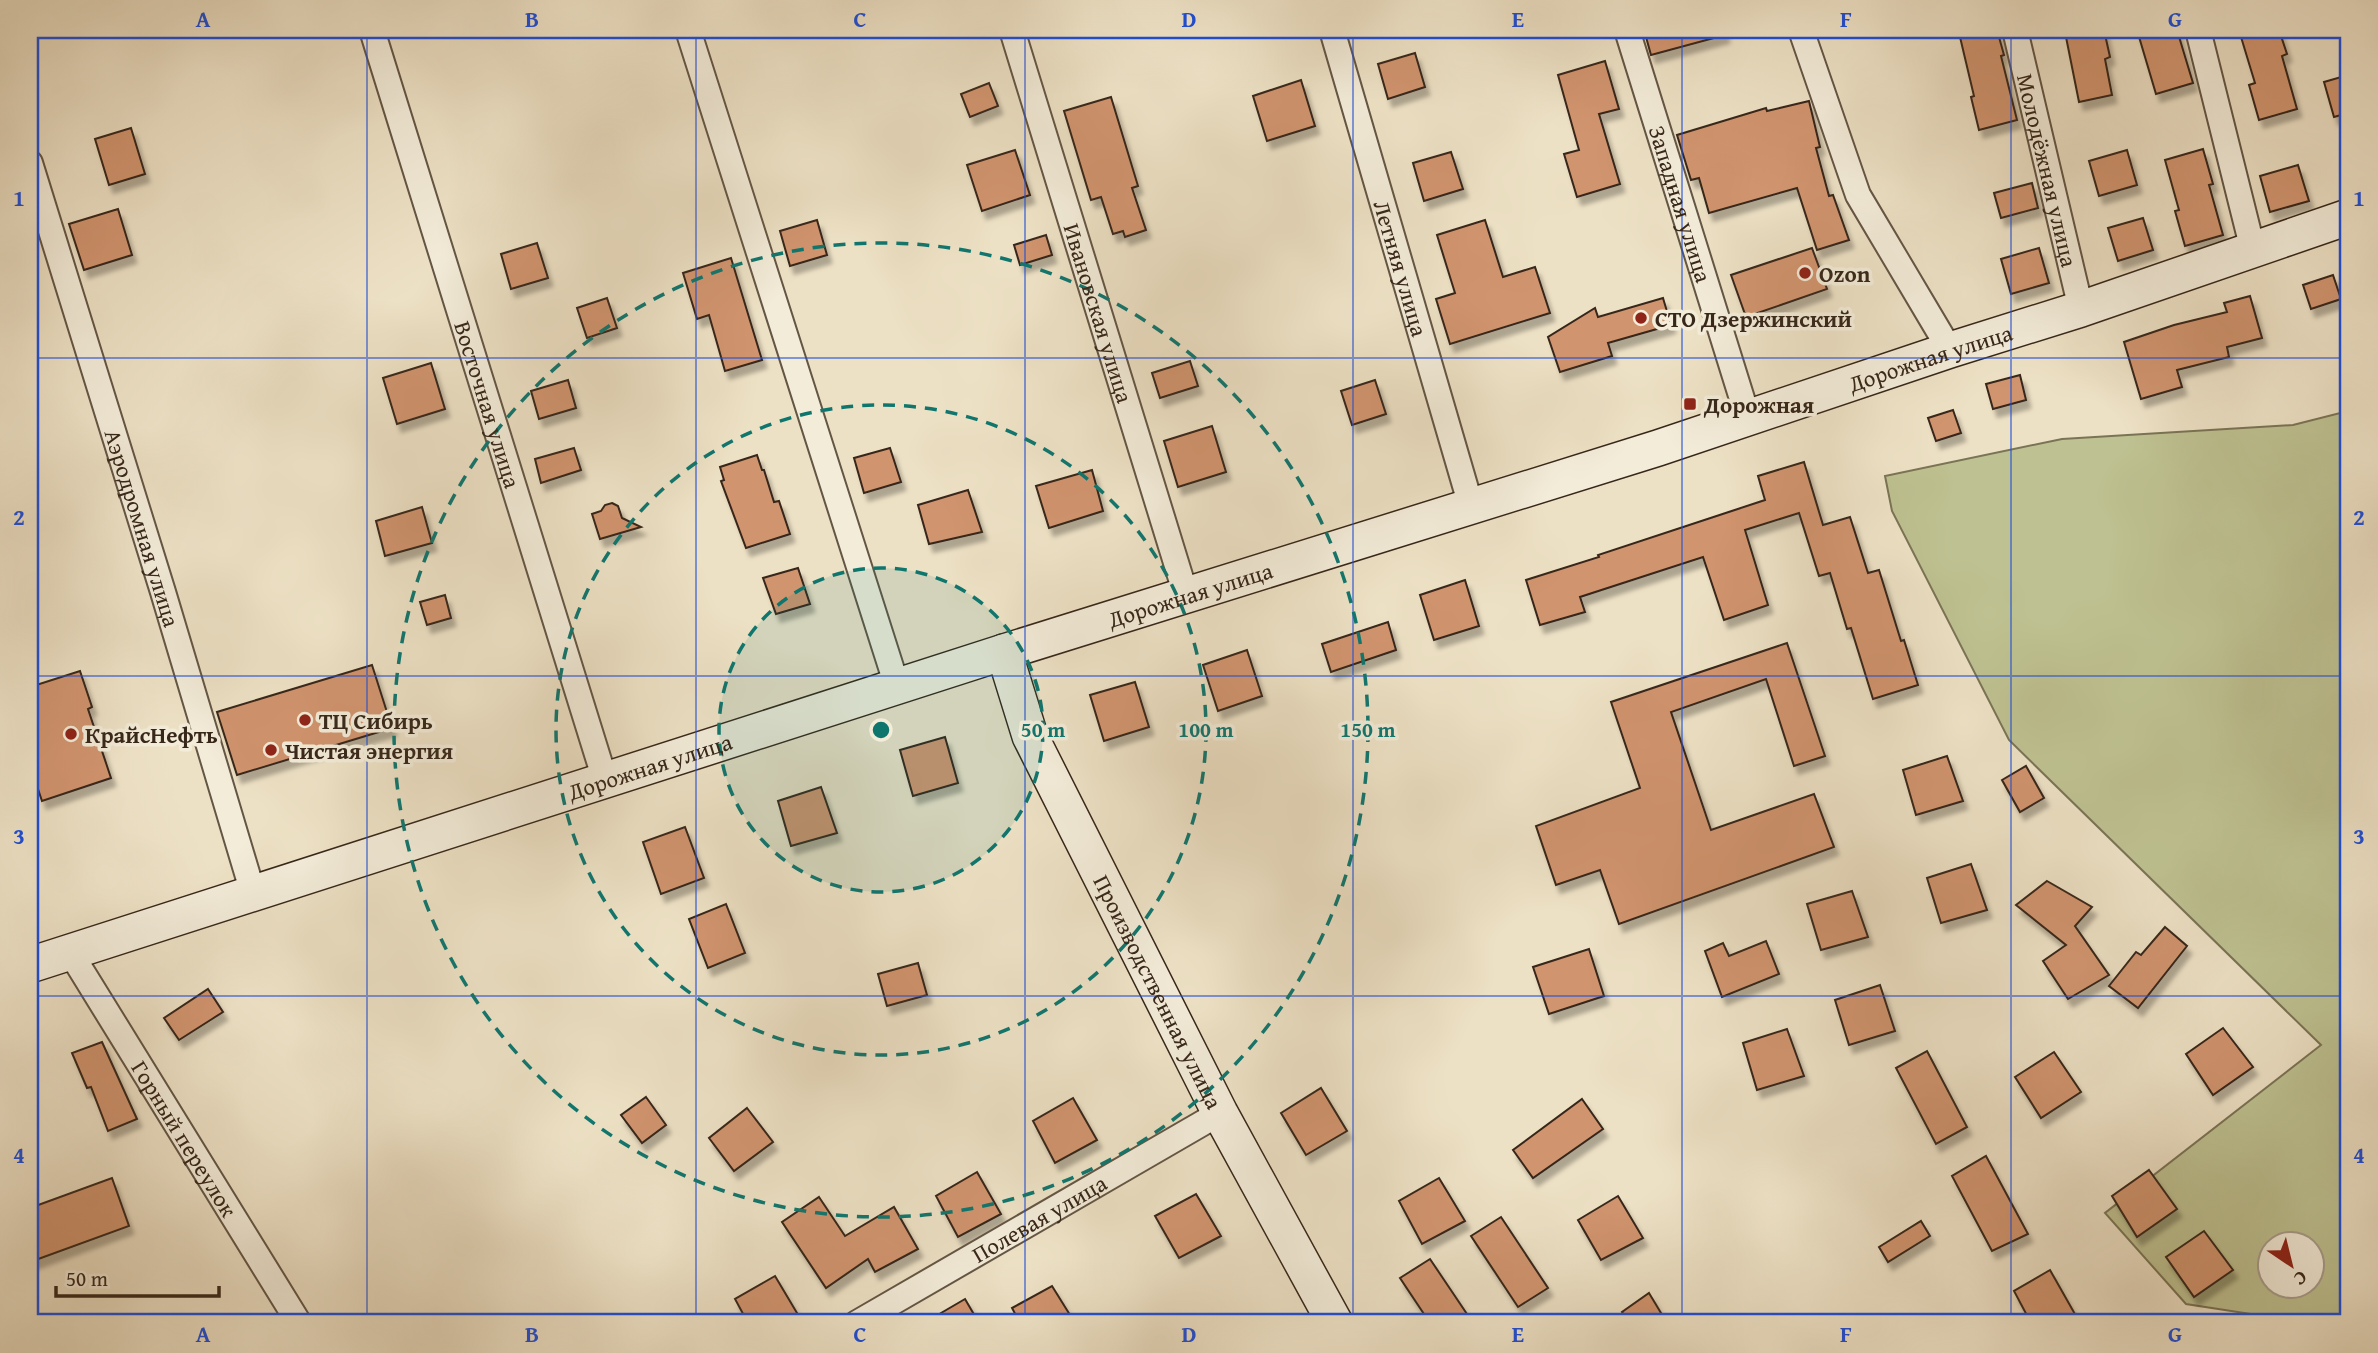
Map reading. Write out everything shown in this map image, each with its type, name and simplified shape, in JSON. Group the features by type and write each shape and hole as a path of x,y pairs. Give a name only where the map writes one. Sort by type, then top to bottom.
{"main road":[{"name":"Дорожная улица","path":"30,965 912,681 1748,418 2081,309 2348,217"},
{"path":"1030,736 1026,701 1029,680 1036,663 1059,635"},
{"name":"Производственная улица","path":"1004,652 1030,736 1220,1112 1335,1323"},
{"path":"912,681 954,676 979,682 999,696 1030,736"}],"street":[{"name":"Восточная улица","path":"372,30 605,780"},
{"path":"688,30 912,681"},
{"name":"Ивановская улица","path":"1012,30 1186,596"},
{"name":"Летняя улица","path":"1332,30 1471,506"},
{"name":"Западная улица","path":"1628,30 1748,418"},
{"path":"1801,30 1857,195 1950,350"},
{"name":"Молодёжная улица","path":"2015,30 2081,309"},
{"path":"2198,30 2253,250"},
{"name":"Аэродромная улица","path":"30,163 253,893"},
{"name":"Горный переулок","path":"70,953 298,1322"},
{"name":"Полевая улица","path":"857,1323 1220,1112"}],"green space":[{"path":"2348,411 2348,1323 2309,1323 2186,1304 2105,1213 2321,1045 2009,740 1892,511 1885,476 2062,439 2293,425"}],"building":[{"path":"1671,30 1724,30 1725,35 1651,55 1646,37"},
{"path":"1997,30 2017,120 1979,130 1960,37"},
{"path":"2104,30 2110,57 2105,59 2112,95 2079,102 2065,32"},
{"path":"2137,30 2177,30 2193,83 2156,94"},
{"path":"2264,30 2279,30 2287,54 2282,56 2297,109 2259,120 2249,85 2255,83 2241,37"},
{"path":"1415,53 1425,87 1388,99 1378,64"},
{"path":"1605,61 1619,109 1599,114 1620,184 1577,197 1564,154 1579,150 1558,75"},
{"path":"2348,75 2348,113 2334,117 2324,82"},
{"path":"1301,80 1315,126 1267,141 1253,96"},
{"path":"989,83 998,106 970,117 961,94"},
{"path":"1111,97 1138,186 1132,188 1146,230 1125,237 1123,231 1113,234 1101,197 1091,200 1064,111"},
{"path":"1809,101 1820,147 1816,148 1829,196 1833,195 1849,240 1817,250 1797,188 1709,213 1699,178 1691,180 1677,135 1766,108 1767,111"},
{"path":"131,128 145,174 109,185 95,139"},
{"path":"2203,149 2213,184 2209,185 2223,235 2185,246 2175,211 2179,210 2165,160"},
{"path":"1015,150 1030,195 982,211 967,165"},
{"path":"2127,150 2137,185 2099,196 2089,161"},
{"path":"1451,152 1463,189 1424,201 1413,163"},
{"path":"2298,165 2309,201 2270,212 2260,176"},
{"path":"2032,183 2038,208 2001,218 1994,193"},
{"path":"118,209 132,255 84,270 69,224"},
{"path":"2143,218 2153,250 2118,261 2108,228"},
{"path":"817,220 827,255 790,266 780,231"},
{"path":"1485,220 1503,277 1535,267 1550,313 1450,344 1436,299 1455,293 1437,235"},
{"path":"1046,235 1052,255 1020,265 1014,245"},
{"path":"537,243 548,278 511,289 501,254"},
{"path":"1812,248 1827,289 1746,317 1731,275"},
{"path":"2039,248 2049,283 2011,294 2001,259"},
{"path":"731,258 762,360 725,371 709,315 697,319 683,273"},
{"path":"2333,275 2341,299 2311,309 2303,285"},
{"path":"2250,296 2262,338 2227,347 2229,357 2177,370 2182,387 2141,399 2124,342 2174,325 2227,312 2224,303"},
{"path":"607,298 617,328 587,338 577,308"},
{"path":"1663,298 1671,325 1608,343 1612,356 1560,372 1548,337 1595,308 1598,317"},
{"path":"1190,361 1198,386 1160,398 1152,373"},
{"path":"431,363 445,409 397,424 383,378"},
{"path":"2020,375 2026,400 1993,409 1986,384"},
{"path":"568,380 576,408 539,419 531,391"},
{"path":"1375,380 1386,414 1352,425 1341,391"},
{"path":"1953,410 1961,433 1936,441 1928,418"},
{"path":"1212,426 1226,472 1178,487 1164,441"},
{"path":"574,448 581,470 541,483 535,459"},
{"path":"890,448 901,482 864,493 854,458"},
{"path":"757,455 774,502 779,501 790,534 746,548 721,481 724,480 720,467"},
{"path":"1804,462 1823,525 1850,517 1868,573 1879,570 1918,685 1873,699 1851,628 1847,629 1830,573 1819,576 1799,513 1745,530 1768,605 1724,620 1703,557 1580,597 1585,612 1540,625 1526,580 1765,500 1758,476"},
{"path":"1092,470 1103,511 1049,528 1036,486"},
{"path":"968,490 982,532 929,544 918,505"},
{"path":"612,503 618,506 622,518 641,527 600,539 592,514"},
{"path":"422,507 432,543 385,556 376,521"},
{"path":"798,568 810,604 776,614 763,578"},
{"path":"1465,580 1479,626 1434,640 1420,595"},
{"path":"445,595 451,618 427,625 420,602"},
{"path":"1388,622 1396,650 1331,672 1322,644"},
{"path":"1787,643 1825,756 1794,766 1766,679 1671,712 1711,830 1814,794 1834,847 1619,924 1600,870 1556,885 1536,826 1640,788 1611,702"},
{"path":"1247,650 1262,696 1218,711 1203,665"},
{"name":"ТЦ Сибирь","path":"372,665 392,728 237,775 217,712"},
{"path":"80,671 92,707 88,709 111,778 42,801 30,765 30,687"},
{"path":"1135,682 1149,727 1104,741 1090,695"},
{"path":"945,737 958,783 913,796 900,750"},
{"path":"1947,756 1963,801 1916,815 1903,770"},
{"path":"2026,766 2044,798 2020,812 2002,780"},
{"path":"821,787 837,833 791,846 778,801"},
{"path":"685,827 704,878 661,894 643,842"},
{"path":"1971,864 1987,910 1941,923 1927,878"},
{"path":"2047,881 2092,907 2075,926 2109,975 2068,999 2043,961 2066,945 2016,905"},
{"path":"1852,891 1868,937 1821,950 1807,904"},
{"path":"726,904 745,953 708,968 689,919"},
{"path":"2165,927 2187,946 2138,1008 2109,986 2136,952 2141,955"},
{"path":"1766,941 1779,974 1722,997 1705,951 1723,943 1729,956"},
{"path":"1589,949 1604,996 1549,1014 1533,967"},
{"path":"918,963 927,995 887,1006 878,974"},
{"path":"1880,985 1895,1031 1849,1045 1835,1000"},
{"path":"208,989 223,1012 179,1040 164,1018"},
{"path":"2223,1028 2253,1067 2213,1095 2186,1054"},
{"path":"1787,1029 1804,1076 1757,1090 1743,1043"},
{"path":"102,1042 137,1119 108,1131 91,1087 87,1088 72,1053"},
{"path":"1927,1051 1967,1127 1936,1144 1896,1068"},
{"path":"2054,1052 2081,1092 2041,1118 2015,1077"},
{"path":"1321,1088 1347,1131 1306,1155 1281,1113"},
{"path":"646,1097 666,1125 642,1143 621,1115"},
{"path":"1073,1098 1097,1140 1055,1163 1033,1121"},
{"path":"1582,1099 1603,1129 1533,1178 1513,1150"},
{"path":"747,1108 773,1142 734,1171 709,1138"},
{"path":"1986,1156 2028,1234 1992,1251 1952,1176"},
{"path":"2149,1170 2177,1209 2137,1237 2112,1196"},
{"path":"977,1172 1001,1214 958,1237 936,1196"},
{"path":"112,1178 129,1226 30,1262 30,1208"},
{"path":"1439,1178 1465,1221 1422,1244 1399,1201"},
{"path":"1196,1194 1221,1236 1179,1258 1155,1216"},
{"path":"1618,1196 1643,1238 1601,1260 1578,1220"},
{"path":"819,1197 845,1236 894,1207 918,1249 875,1272 868,1259 826,1288 782,1222"},
{"path":"1501,1217 1548,1288 1518,1307 1471,1236"},
{"path":"1921,1221 1930,1236 1888,1262 1879,1247"},
{"path":"2204,1231 2233,1270 2194,1297 2166,1257"},
{"path":"1430,1259 1473,1323 1430,1323 1400,1278"},
{"path":"2050,1270 2080,1323 2031,1323 2014,1291"},
{"path":"775,1276 800,1318 790,1323 748,1323 735,1299"},
{"path":"1052,1286 1075,1323 1020,1323 1012,1308"},
{"path":"1649,1293 1667,1323 1630,1323 1622,1312"},
{"path":"965,1299 979,1323 924,1323"}],"place":[{"name":"Ozon","path":"1805,273"},
{"name":"СТО Дзержинский","path":"1641,318"},
{"name":"Дорожная","path":"1690,404"},
{"name":"ТЦ Сибирь","path":"305,720"},
{"name":"КрайсНефть","path":"71,734"},
{"name":"Чистая энергия","path":"271,750"}]}
